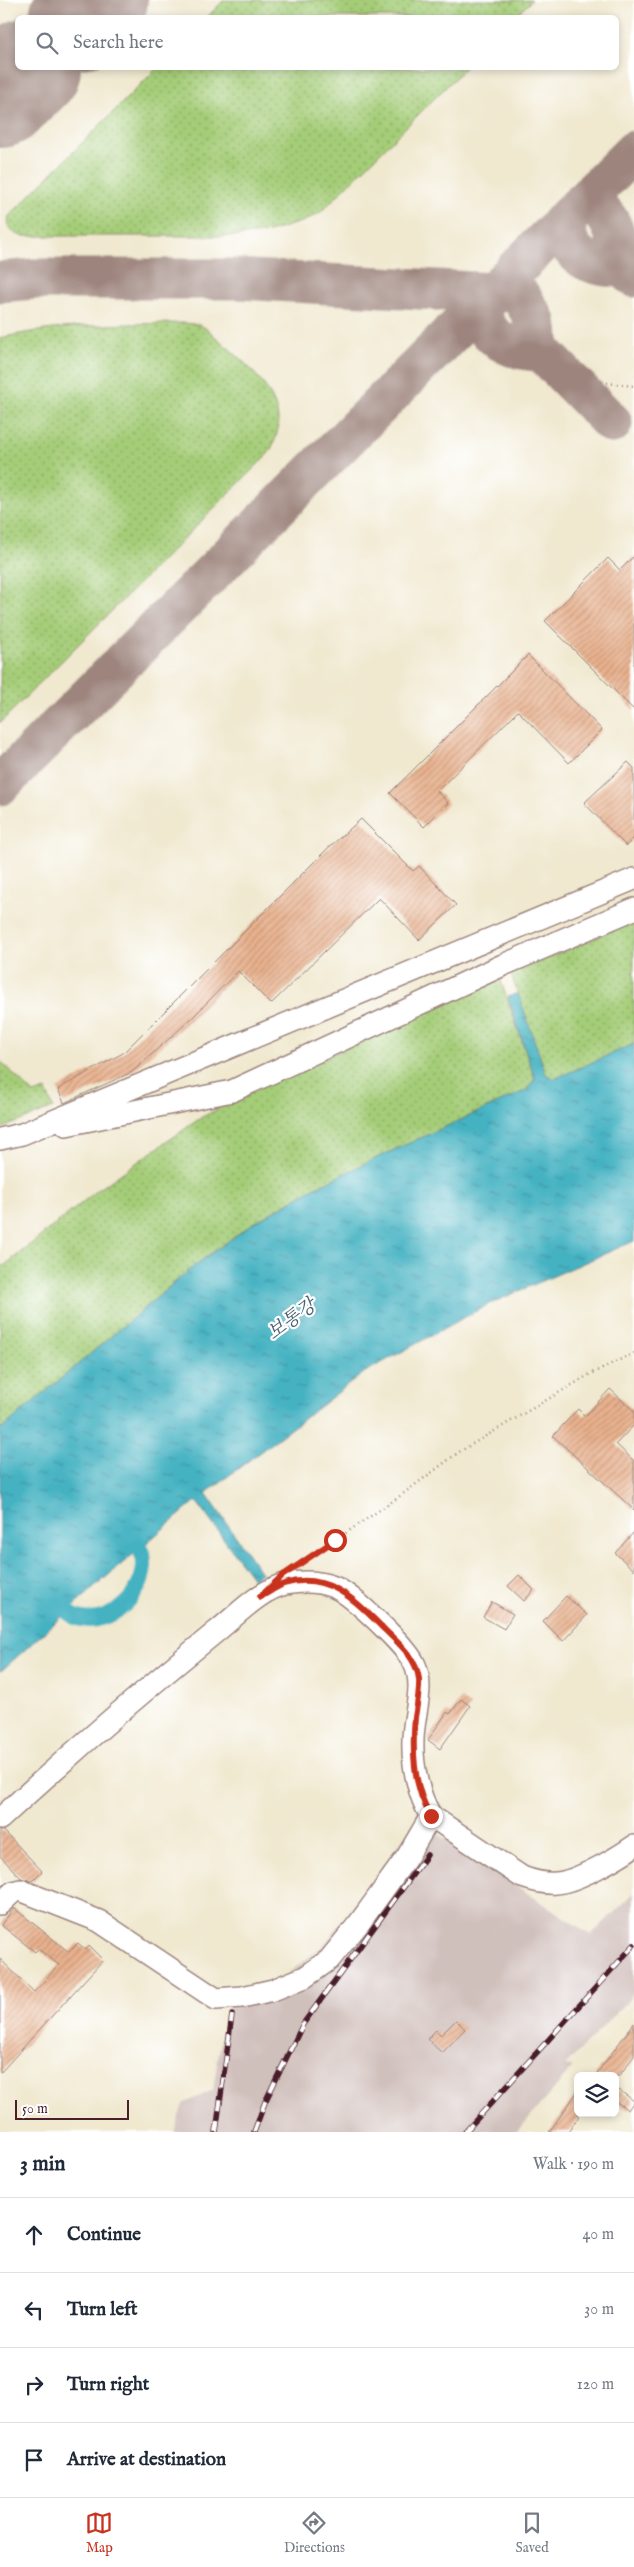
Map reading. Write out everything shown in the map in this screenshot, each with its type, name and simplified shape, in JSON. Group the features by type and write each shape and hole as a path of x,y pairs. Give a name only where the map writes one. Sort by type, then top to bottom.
{"street":[{"path":"22,1134 634,879"},
{"path":"0,1139 201,1099 232,1091 503,965 634,909"},
{"path":"0,1819 63,1761 178,1663 260,1597 284,1584 320,1582 335,1587 353,1598 407,1653 415,1665 419,1680 413,1740 415,1764 421,1801 431,1816 522,1877 538,1882 558,1883 601,1865 634,1846"},
{"path":"0,1904 13,1892 20,1890 99,1921 216,1999 242,1998 273,1990 305,1977 329,1960 360,1922 407,1857 431,1816"}],"path":[{"path":"607,383 634,386"},
{"path":"297,1566 396,1499 459,1452 584,1377 634,1352"}],"shaded area":[{"path":"417,1820 591,1935 634,1893 634,1992 626,2003 565,2066 573,2067 517,2132 174,2132 183,2104 213,2090 226,2010 269,1989 324,1945"}],"green space":[{"path":"224,0 532,0 517,15 209,15"},
{"path":"155,70 463,70 321,212 304,221 269,232 237,236 24,236 16,234 11,230 8,224 9,216"},
{"path":"186,323 200,325 207,329 251,369 273,400 278,417 277,435 268,454 0,723 0,338 69,327"},
{"path":"634,921 634,1044 554,1079 546,1075 511,974"},
{"path":"500,978 535,1079 527,1090 310,1190 252,1224 198,1263 0,1430 0,1269 99,1189 202,1117 259,1088"},
{"path":"0,1061 34,1094 46,1090 53,1108 0,1129"}],"water":[{"name":"보통강","path":"518,993 546,1074 554,1079 634,1044 634,1241 487,1305 365,1372 206,1493 261,1573 253,1579 196,1501 104,1579 0,1672 0,1430 198,1263 252,1224 310,1190 527,1090 535,1079 508,997"}],"building":[{"path":"634,556 634,710 545,621 608,558 620,570"},
{"path":"528,655 602,730 569,763 518,711 437,791 448,803 424,827 390,793"},
{"path":"628,762 634,768 634,838 626,846 584,803"},
{"path":"361,819 413,871 419,866 456,905 419,940 379,898 271,1004 238,971 191,1019 132,1072 64,1103 58,1089 123,1053 325,851"},
{"path":"610,1389 634,1411 634,1425 616,1444 634,1461 634,1510 553,1436 578,1409 585,1416"},
{"path":"634,1532 634,1570 615,1553"},
{"path":"519,1575 534,1590 524,1601 508,1586"},
{"path":"566,1596 587,1615 563,1641 543,1621"},
{"path":"492,1602 513,1614 504,1629 483,1617"},
{"path":"461,1699 470,1706 440,1749 428,1740 447,1712 450,1714"},
{"path":"0,1831 4,1831 42,1871 32,1881 21,1878 0,1856"},
{"path":"14,1908 69,1952 78,1943 86,1950 89,1946 103,1960 0,2073 0,1959 34,1992 59,1965 38,1949 35,1952 1,1925"},
{"path":"456,2020 465,2029 442,2053 427,2039 436,2030 441,2035"},
{"path":"634,2023 634,2056 619,2076 619,2072 598,2072"},
{"path":"619,2090 634,2101 628,2110 619,2104"},
{"path":"574,2097 574,2117 578,2118 568,2132 549,2132"}],"waterway":[{"path":"51,1596 74,1616 90,1620 102,1618 124,1605 139,1585 144,1561 140,1549 127,1530"}],"taxiway":[{"path":"0,785 634,151"},
{"path":"579,206 591,207 600,211 606,217 615,235 624,265 634,277"},
{"path":"565,220 569,243 582,258 601,265 624,267"},
{"path":"0,282 34,279 237,279 493,293 510,291 521,297 536,321 541,351 612,423"},
{"path":"480,305 486,326 492,334 509,345 541,351"}],"runway":[{"path":"83,15 97,0"},
{"path":"0,97 28,70"}],"railway":[{"path":"254,2132 265,2102 303,2024 427,1855"},
{"path":"465,2132 634,1945"},
{"path":"216,2132 232,2015"}],"route":[{"path":"335,1540 282,1576 260,1597 284,1584 320,1582 335,1587 353,1598 407,1653 415,1665 419,1680 413,1740 415,1764 421,1801 431,1816"}]}
